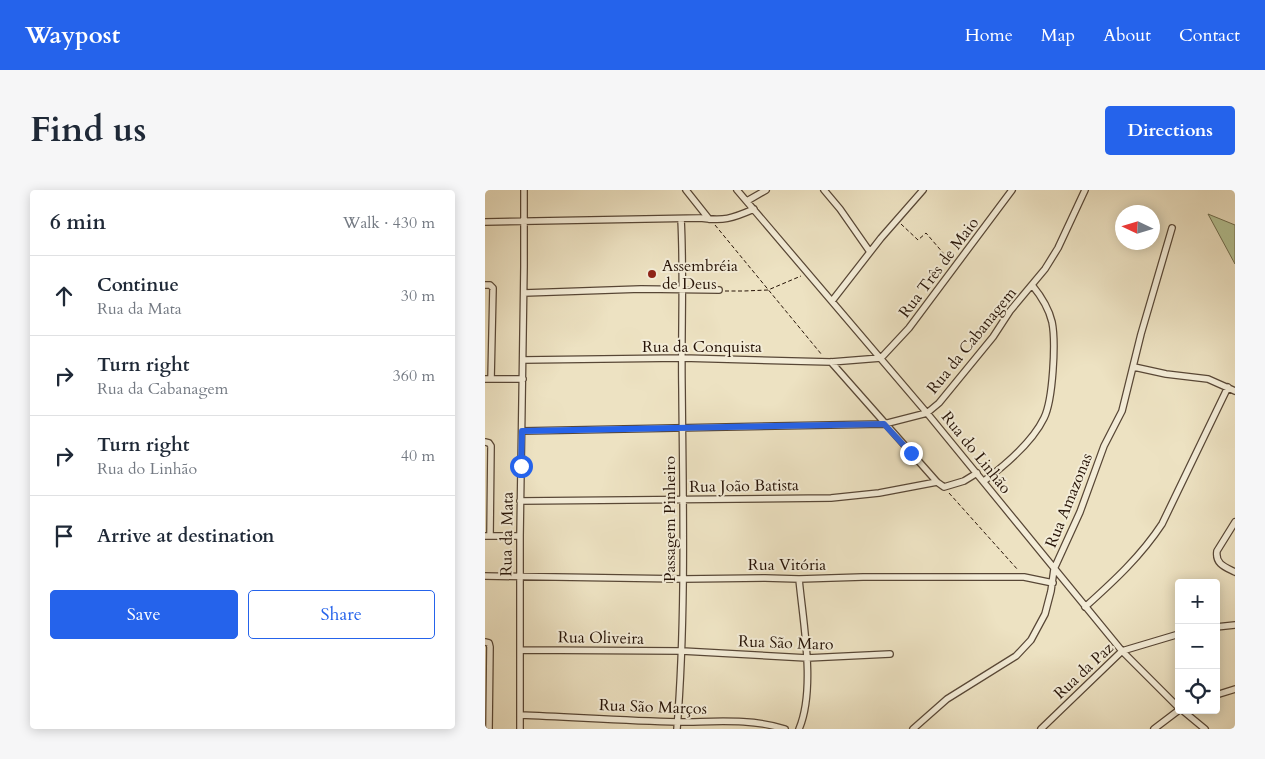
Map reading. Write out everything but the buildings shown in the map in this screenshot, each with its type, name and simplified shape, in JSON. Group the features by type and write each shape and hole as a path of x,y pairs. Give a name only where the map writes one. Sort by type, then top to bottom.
{"street":[{"name":"Rua da Mata","path":"520,729 521,650 519,576 524,190"},
{"path":"686,190 709,219"},
{"name":"Rua do Linhão","path":"737,190 927,413 1122,651 1175,704"},
{"path":"747,201 766,190"},
{"path":"825,190 841,209 870,252"},
{"path":"832,301 870,252 923,190"},
{"name":"Rua Três de Maio","path":"881,358 909,328 1012,190"},
{"name":"Rua da Cabanagem","path":"522,431 884,424 927,413 954,386 993,337 1010,311 1045,269 1058,248 1085,190"},
{"path":"485,222 715,220 728,219 754,209"},
{"name":"Passagem Pinheiro","path":"677,729 682,651 683,579 683,260 681,219"},
{"name":"Rua Amazonas","path":"913,729 947,698 1010,660 1023,650 1031,640 1045,614 1053,583 1054,569 1080,512 1104,446 1122,412 1172,228"},
{"path":"485,285 493,288 488,379 523,379"},
{"path":"983,481 1012,457 1030,438 1040,425 1048,409 1052,380 1052,324 1047,307 1032,285"},
{"path":"524,293 719,290"},
{"name":"Rua da Conquista","path":"523,360 682,358 831,362 881,358"},
{"path":"831,362 937,482 944,487 964,481 977,474"},
{"path":"1134,367 1166,374 1198,377 1235,391"},
{"path":"1085,607 1123,572 1162,524 1228,387"},
{"path":"485,442 491,446 488,536 520,536"},
{"name":"Rua João Batista","path":"520,501 831,498 879,493 937,482"},
{"path":"1235,522 1217,551 1221,565 1235,572"},
{"name":"Rua Vitória","path":"485,576 683,579 1024,577 1053,583"},
{"path":"799,579 807,658 807,690 799,729"},
{"path":"1220,626 1235,625"},
{"name":"Rua da Paz","path":"1041,729 1122,651 1175,635"},
{"path":"485,642 490,647 489,729"},
{"name":"Rua Oliveira","path":"521,650 682,651"},
{"name":"Rua São Maro","path":"682,651 807,658 890,654"},
{"path":"1220,694 1235,689"},
{"path":"1154,729 1175,713"},
{"name":"Rua do Linhão","path":"1186,714 1205,729"},
{"name":"Rua São Marços","path":"520,715 677,722 750,723 785,729"}],"path":[{"path":"709,219 822,355 831,362"},
{"path":"897,220 918,240 926,233 955,268"},
{"path":"719,290 744,292 768,290 808,273"},
{"path":"944,487 1024,577"}],"green space":[{"path":"1208,214 1235,225 1235,264"}],"place":[{"name":"Assembréia de Deus","path":"652,274"}],"route":[{"path":"521,466 522,431 884,424 911,453"}]}
